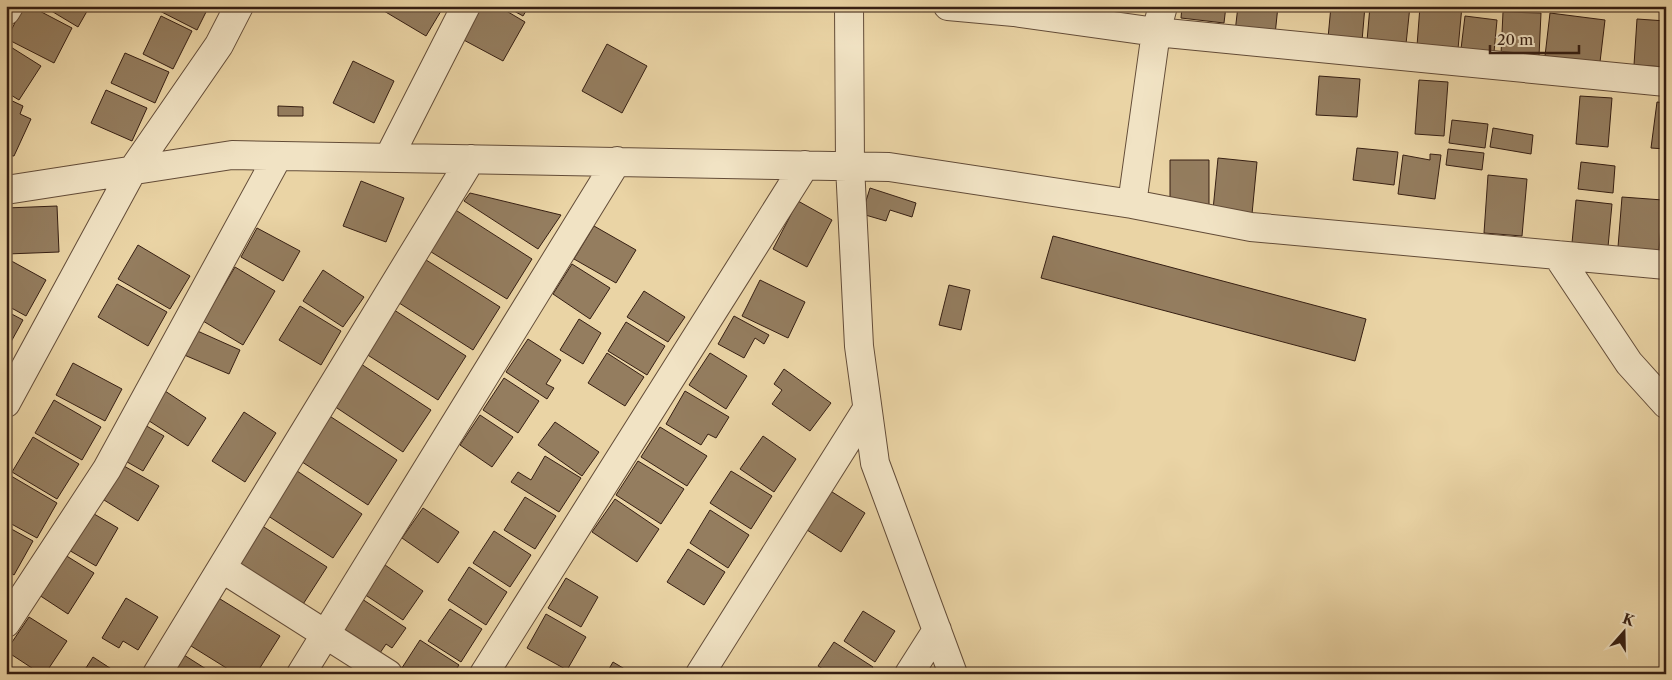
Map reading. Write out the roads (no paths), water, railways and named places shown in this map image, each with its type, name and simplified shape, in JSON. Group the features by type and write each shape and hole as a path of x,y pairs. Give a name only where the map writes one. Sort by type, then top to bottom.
{"street":[{"path":"6,11 9,6"},
{"path":"6,403 132,171 218,45 239,6"},
{"path":"389,157 466,6"},
{"path":"849,6 850,166 859,346 875,463 953,674"},
{"path":"948,6 1159,19 1666,82"},
{"path":"1132,204 1159,19"},
{"path":"6,190 232,155 889,167 1132,204 1251,228 1666,265"},
{"path":"6,623 107,469 278,156"},
{"path":"157,674 223,569 471,159"},
{"path":"301,674 327,635 617,161"},
{"path":"484,674 805,165"},
{"path":"1556,255 1629,363 1666,404"},
{"path":"1629,363 1666,373"},
{"path":"700,674 868,409"},
{"path":"223,569 388,674"},
{"path":"909,674 937,630"}]}
